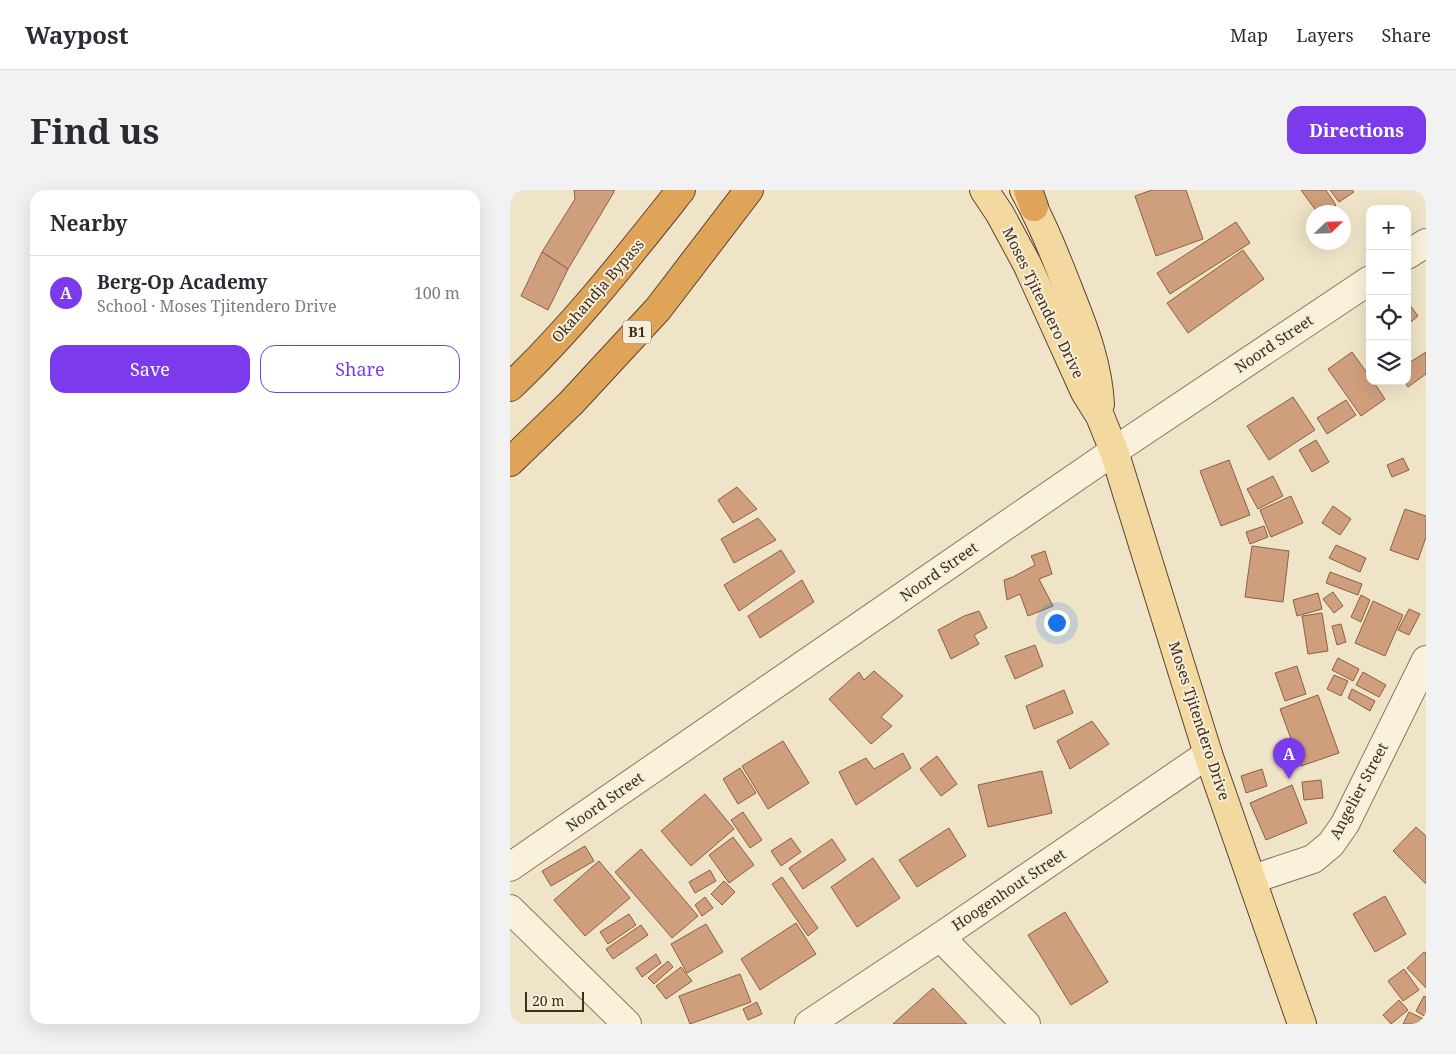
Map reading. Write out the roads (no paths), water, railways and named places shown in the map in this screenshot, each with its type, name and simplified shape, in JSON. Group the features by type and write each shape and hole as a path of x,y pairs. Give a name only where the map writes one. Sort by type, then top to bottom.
{"highway":[{"name":"Okahandja Bypass","path":"510,387 530,368 615,274 681,190"},
{"name":"B1","path":"510,462 572,402 658,309 749,190"}],"main road":[{"name":"Moses Tjitendero Drive","path":"984,190 1000,214 1027,264 1085,392 1100,416 1114,451 1208,754 1302,1024"},
{"name":"Moses Tjitendero Drive","path":"1029,196 1056,256 1094,359 1099,388 1100,416"}],"street":[{"path":"1411,253 1426,243"},
{"name":"Noord Street","path":"510,867 1114,451 1366,283"},
{"name":"Angelier Street","path":"1252,880 1313,859 1331,844 1345,824 1426,660"},
{"name":"Hoogenhout Street","path":"809,1024 940,938 1208,754"},
{"path":"510,909 627,1024"},
{"path":"940,938 1026,1024"}],"place":[{"name":"Berg-Op Academy","path":"1289,779"}]}
